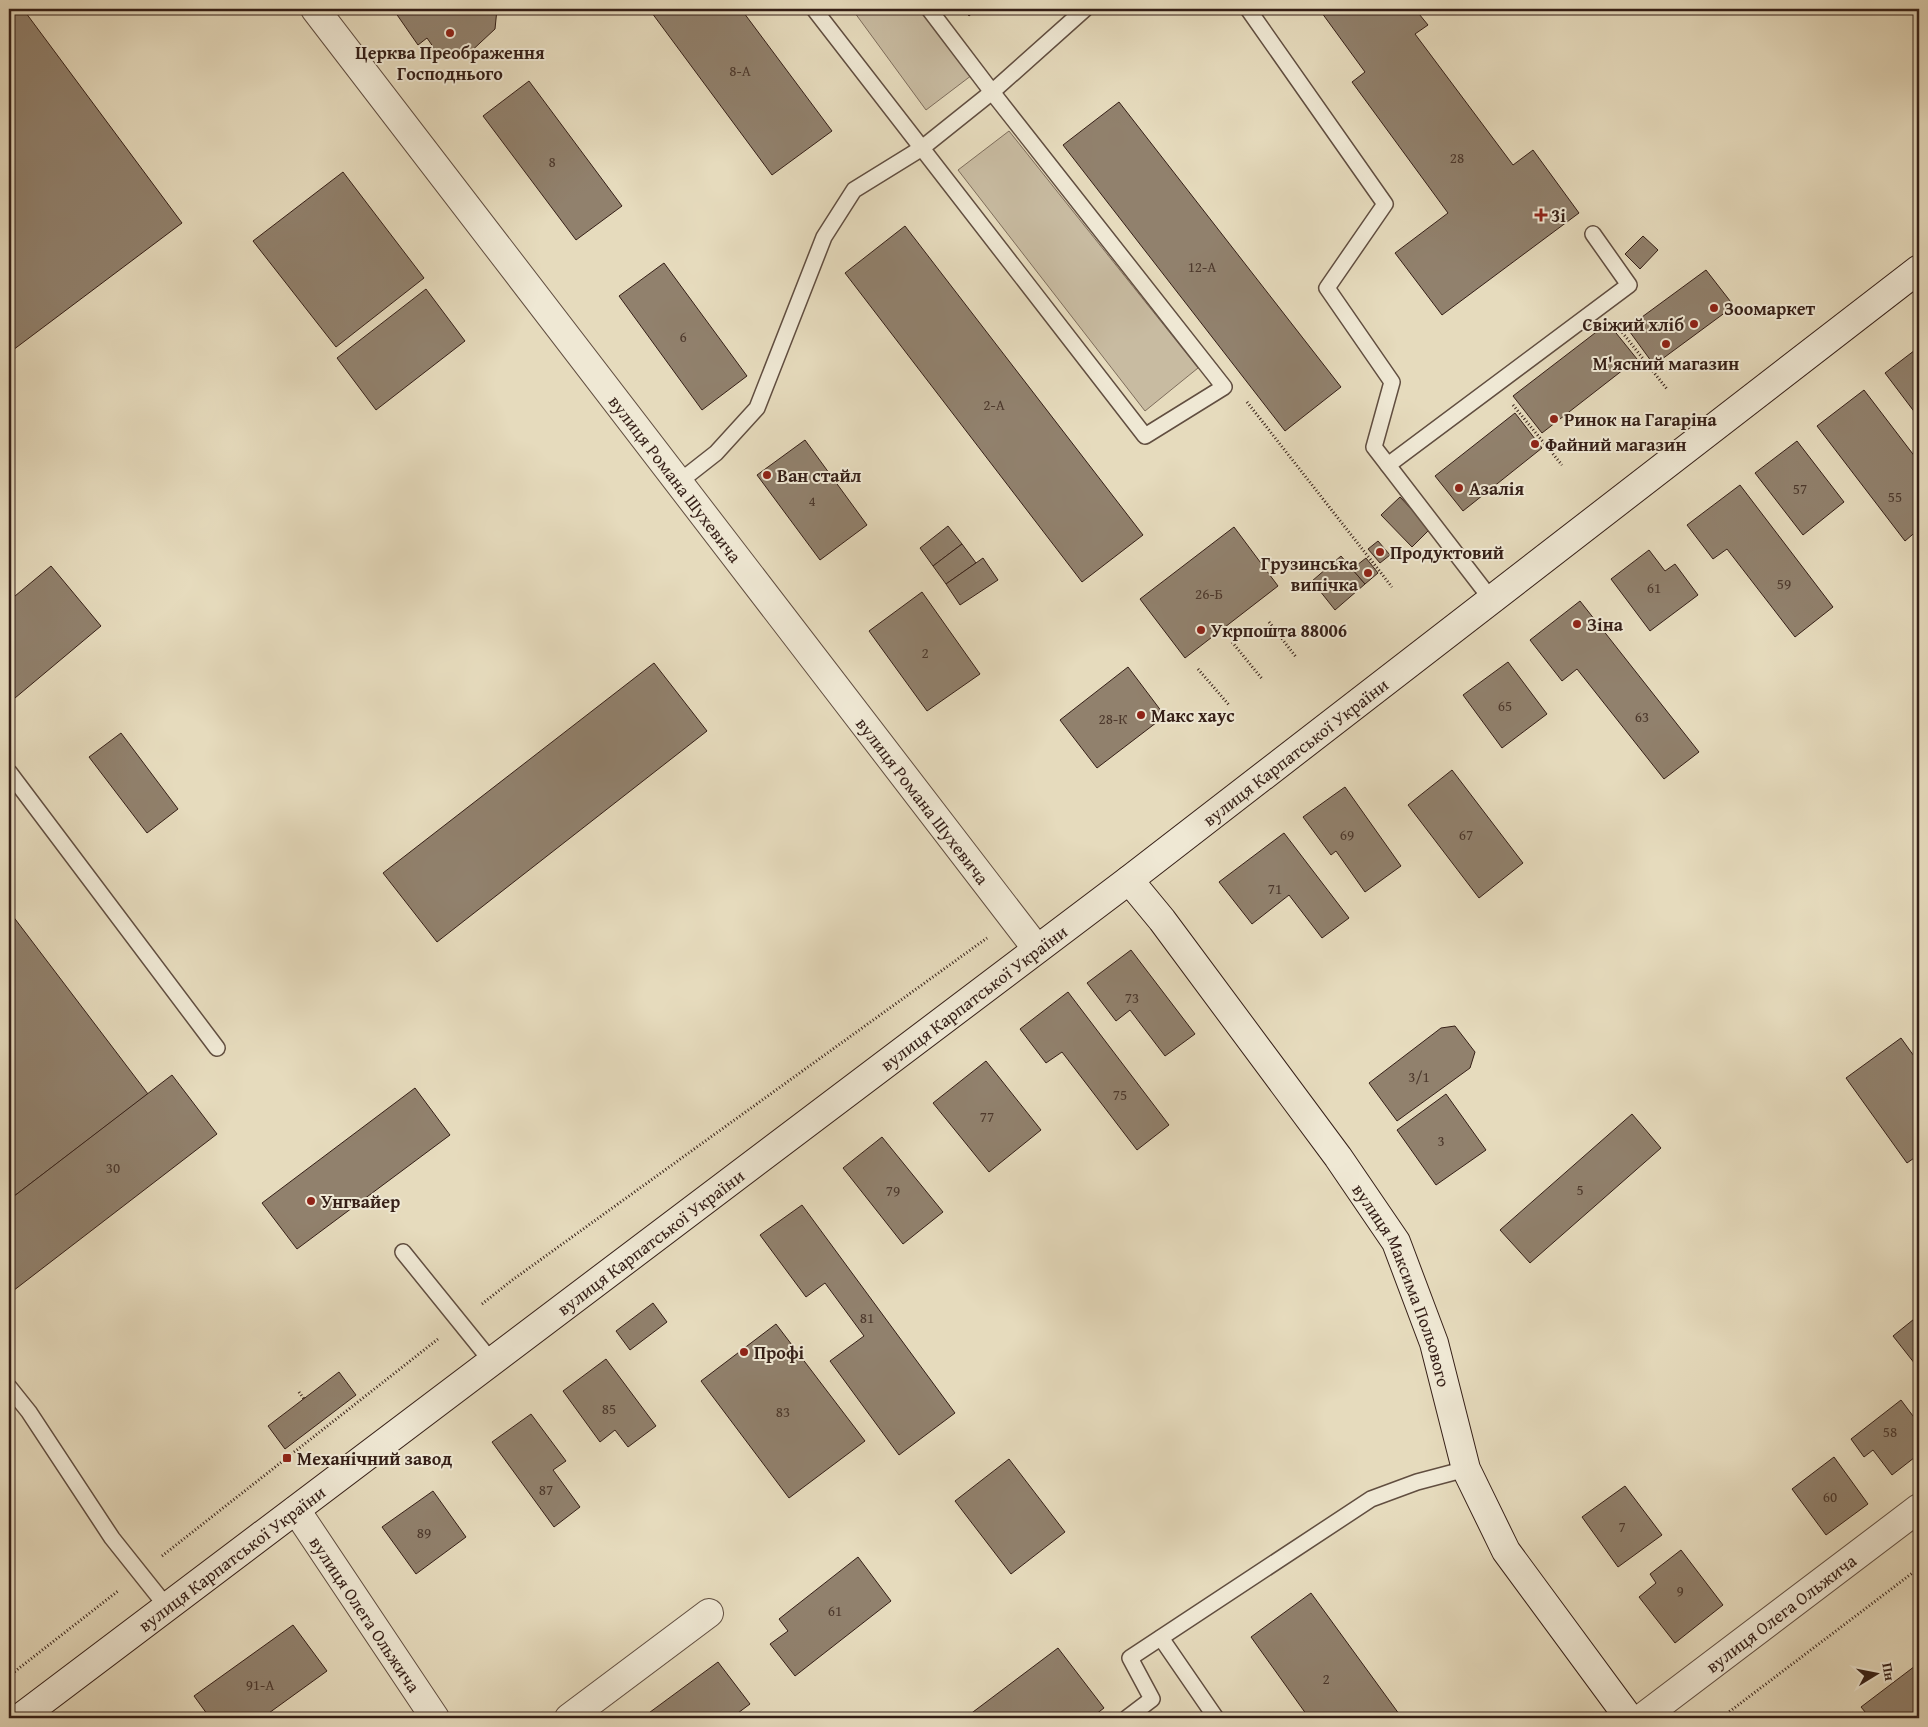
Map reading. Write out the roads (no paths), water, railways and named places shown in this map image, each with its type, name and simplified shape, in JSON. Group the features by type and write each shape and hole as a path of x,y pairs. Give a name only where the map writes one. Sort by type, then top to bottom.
{"street":[{"name":"вулиця Романа Шухевича","path":"315,9 1037,948"},
{"name":"вулиця Карпатської України","path":"20,1718 1129,880 1919,269"},
{"name":"вулиця Максима Польового","path":"1129,880 1162,920 1320,1134 1396,1242 1434,1343 1466,1470 1506,1551 1629,1718"},
{"name":"вулиця Олега Ольжича","path":"1642,1718 1919,1508"},
{"name":"вулиця Олега Ольжича","path":"296,1510 435,1718"},
{"path":"569,1718 708,1613"}],"lane":[{"path":"814,9 1145,436 1224,387 992,92 930,9"},
{"path":"679,482 716,453 757,408 824,238 854,190 922,148 992,92 1085,9"},
{"path":"1248,9 1385,204 1327,288 1392,382 1374,446 1491,599"},
{"path":"1388,465 1629,285 1594,234"},
{"path":"9,772 217,1048"},
{"path":"403,1252 492,1362"},
{"path":"9,1387 29,1412 112,1538 167,1607"},
{"path":"1127,1718 1152,1699 1130,1658 1371,1499 1417,1482 1466,1470"},
{"path":"1161,1638 1216,1718"}],"place":[{"name":"Церква Преображення Господнього","path":"450,33"},
{"name":"3і","path":"1541,215"},
{"name":"Зоомаркет","path":"1714,308"},
{"name":"Свіжий хліб","path":"1694,324"},
{"name":"М'ясний магазин","path":"1666,344"},
{"name":"Ринок на Гагаріна","path":"1554,419"},
{"name":"Файний магазин","path":"1535,444"},
{"name":"Ван стайл","path":"767,475"},
{"name":"Азалія","path":"1459,488"},
{"name":"Продуктовий","path":"1380,552"},
{"name":"Грузинська випічка","path":"1368,573"},
{"name":"Зіна","path":"1577,624"},
{"name":"Укрпошта 88006","path":"1201,630"},
{"name":"Макс хаус","path":"1141,715"},
{"name":"Унгвайер","path":"311,1201"},
{"name":"Профі","path":"744,1352"},
{"name":"Механічний завод","path":"287,1458"}]}
